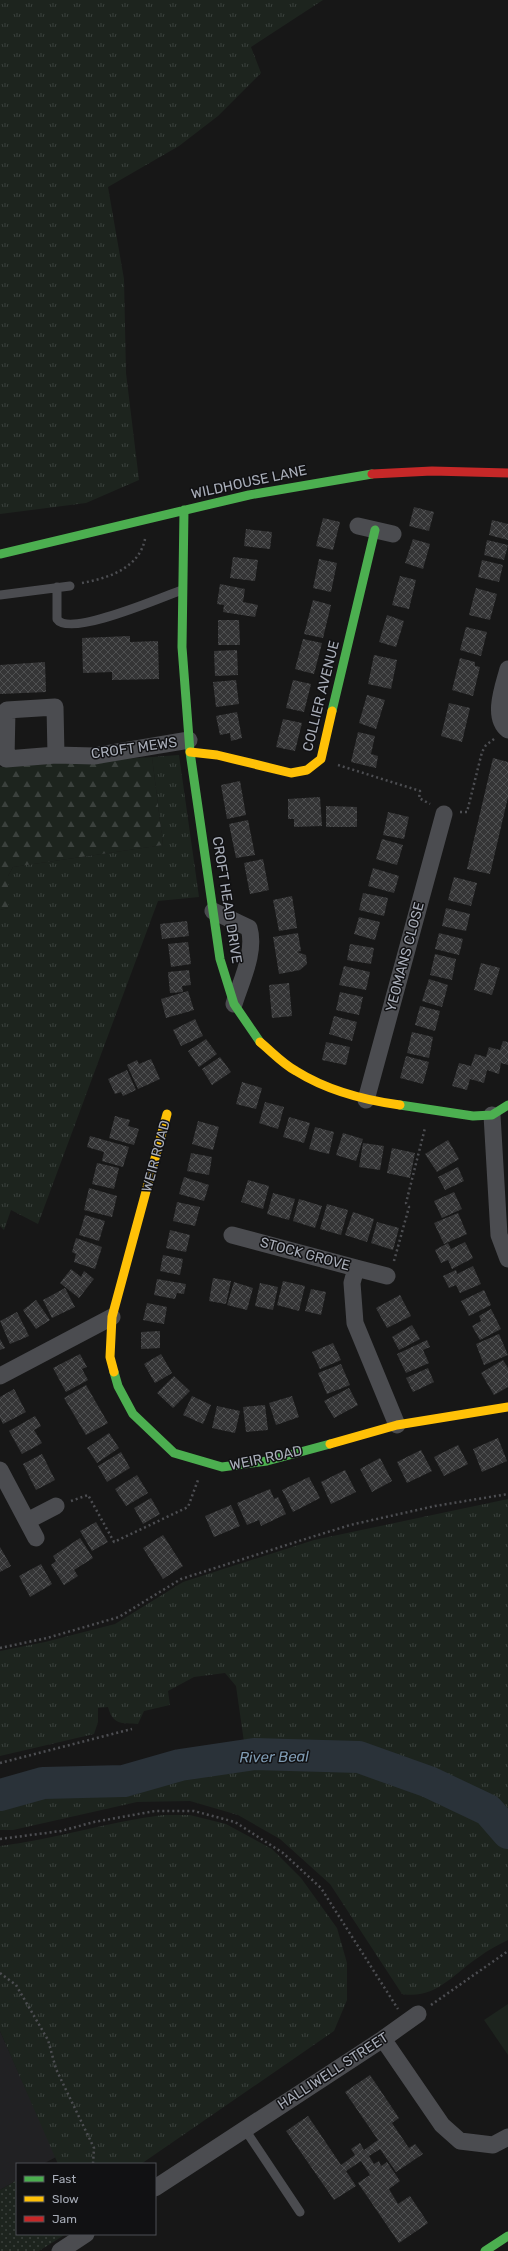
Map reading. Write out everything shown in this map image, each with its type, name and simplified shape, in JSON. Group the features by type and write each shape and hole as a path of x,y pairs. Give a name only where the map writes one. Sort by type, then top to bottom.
{"street":[{"name":"WILDHOUSE LANE","path":"0,554 57,543 184,510 285,487 387,473 476,471 508,473"},
{"name":"CROFT HEAD DRIVE","path":"184,510 182,647 190,746 220,959 234,1004 260,1042 295,1071 327,1088 366,1100 473,1116 492,1115 508,1105"},
{"path":"358,526 393,534"},
{"name":"COLLIER AVENUE","path":"190,746 217,755 291,773 302,773 313,768 320,760 376,530"},
{"path":"508,669 499,713 508,730"},
{"name":"CROFT MEWS","path":"56,755 94,756 190,746"},
{"name":"YEOMANS CLOSE","path":"366,1100 444,814"},
{"path":"213,911 249,928 252,939 250,953 234,1004"},
{"name":"WEIR ROAD","path":"167,1114 112,1317 110,1357 118,1386 133,1414 174,1453 222,1467 267,1461 398,1425 508,1407"},
{"path":"492,1115 499,1235 508,1259"},
{"name":"STOCK GROVE","path":"232,1235 356,1268 352,1283 355,1323 398,1425"},
{"path":"356,1268 387,1276"},
{"path":"0,1376 112,1317"},
{"path":"0,1470 36,1538"},
{"path":"27,1521 56,1506"},
{"name":"HALLIWELL STREET","path":"156,2187 244,2128 383,2039 412,2018"},
{"path":"383,2039 442,2125 460,2141 493,2145 508,2137"},
{"path":"60,2251 84,2235"},
{"path":"485,2251 508,2236"}],"lane":[{"path":"0,595 70,586"},
{"path":"57,587 56,619 59,622 68,625 123,613 182,590"},
{"path":"244,2128 300,2212"}],"path":[{"path":"70,586 105,579 129,566 143,551 149,519"},
{"path":"320,760 420,791 420,798 444,814 468,812 482,752 486,745 508,730"},
{"path":"387,1276 395,1260 407,1214 408,1207 406,1203 430,1110"},
{"path":"56,1506 88,1495 114,1542 188,1507 204,1462"},
{"path":"0,1648 107,1622 119,1617 181,1579 306,1538 350,1525 435,1506 508,1494"},
{"path":"0,1763 132,1729"},
{"path":"0,1839 61,1831 94,1822 155,1811 194,1811 235,1822 283,1853 321,1888 378,1975 412,2018 508,1951"},
{"path":"0,1973 16,1985 48,2040 56,2069 94,2148 93,2163"}],"shaded area":[{"path":"0,2031 56,2157 45,2163 16,2163 16,2181 0,2190"}],"green space":[{"path":"0,0 323,0 251,47 261,73 218,116 179,146 108,187 124,279 126,373 139,480 86,503 0,514"},
{"path":"179,755 199,897 158,901 38,1224 11,1210 4,1230 0,1226 0,910 8,908 8,876 13,867 163,845 152,757"},
{"path":"152,757 163,845 13,867 8,876 8,908 0,910 0,767"},
{"path":"508,1499 508,1818 495,1805 482,1797 392,1755 362,1745 314,1746 244,1742 236,1686 225,1673 194,1677 168,1691 170,1705 144,1711 138,1724 118,1722 112,1717 108,1707 98,1708 98,1722 94,1734 0,1756 0,1651 45,1642 115,1624 183,1582 314,1540"},
{"path":"250,1760 356,1762 441,1793 486,1818 502,1842 508,1846 508,1940 486,1952 444,1984 435,1989 414,1995 402,1994 330,1884 280,1839 238,1815 190,1801 137,1802 13,1830 0,1830 0,1801 109,1789 161,1775"},
{"path":"163,1815 190,1815 226,1824 272,1849 301,1878 337,1928 347,1963 347,2000 334,2031 142,2163 58,2163 0,2031 0,1846"},
{"path":"508,2004 508,2055 484,2020"},
{"path":"16,2181 16,2235 64,2235 39,2251 0,2251 0,2190"}],"building":[{"path":"414,507 434,512 429,531 409,526"},
{"path":"323,518 340,522 333,550 316,546"},
{"path":"492,520 508,524 508,540 489,535"},
{"path":"246,529 272,532 270,549 244,546"},
{"path":"413,539 430,544 423,569 405,563"},
{"path":"487,540 508,545 504,560 484,555"},
{"path":"233,557 258,560 255,581 230,578"},
{"path":"319,559 337,563 331,592 313,588"},
{"path":"482,560 503,565 499,582 478,577"},
{"path":"400,576 416,580 409,609 392,605"},
{"path":"220,584 245,589 243,602 258,605 255,617 223,612 224,605 217,604"},
{"path":"476,588 497,594 490,620 469,615"},
{"path":"313,600 331,605 323,638 304,634"},
{"path":"387,615 404,621 396,647 379,642"},
{"path":"218,620 239,620 240,645 218,645"},
{"path":"466,627 487,632 481,656 460,650"},
{"path":"130,636 130,642 158,641 159,679 112,680 112,672 83,673 82,638"},
{"path":"303,639 322,643 314,674 295,669"},
{"path":"237,650 238,675 215,676 214,651"},
{"path":"374,655 397,660 391,689 368,684"},
{"path":"460,658 475,662 475,666 480,667 473,696 452,690"},
{"path":"45,662 46,692 0,694 0,665"},
{"path":"236,680 239,704 216,707 213,682"},
{"path":"293,680 311,684 304,712 286,708"},
{"path":"367,695 385,700 376,729 359,723"},
{"path":"449,703 470,708 462,742 441,736"},
{"path":"237,712 242,738 231,741 230,733 220,735 216,716"},
{"path":"283,719 302,723 295,751 276,747"},
{"path":"358,732 375,736 371,754 378,756 376,768 351,762"},
{"path":"493,758 508,762 508,797 490,874 467,869"},
{"path":"240,781 246,815 227,819 221,785"},
{"path":"320,797 322,826 294,827 294,819 288,819 288,799"},
{"path":"326,806 357,807 357,827 326,827"},
{"path":"388,812 409,817 404,839 383,835"},
{"path":"248,820 255,855 236,858 229,824"},
{"path":"382,839 403,845 397,865 376,859"},
{"path":"263,859 269,890 250,894 244,863"},
{"path":"373,868 399,876 394,893 368,886"},
{"path":"454,877 477,883 471,906 448,900"},
{"path":"363,893 388,898 384,916 359,910"},
{"path":"292,896 297,928 279,931 273,900"},
{"path":"446,908 470,914 466,931 442,926"},
{"path":"359,917 380,922 375,940 354,934"},
{"path":"187,921 189,936 162,939 160,924"},
{"path":"298,933 301,951 297,952 306,955 307,964 300,970 279,974 273,937"},
{"path":"439,933 463,939 459,955 435,949"},
{"path":"188,942 191,964 171,967 168,944"},
{"path":"350,944 374,948 371,964 347,960"},
{"path":"435,954 456,959 452,980 430,975"},
{"path":"481,963 500,968 492,995 474,990"},
{"path":"344,966 370,972 366,990 339,985"},
{"path":"189,970 191,985 182,986 183,992 170,993 168,972"},
{"path":"429,979 448,985 442,1007 422,1001"},
{"path":"289,983 292,1016 272,1018 269,985"},
{"path":"188,991 194,1010 166,1018 161,999"},
{"path":"340,992 363,997 359,1015 336,1010"},
{"path":"420,1006 440,1011 435,1031 415,1025"},
{"path":"334,1016 357,1022 352,1041 329,1034"},
{"path":"195,1019 203,1036 181,1046 173,1030"},
{"path":"412,1032 433,1037 429,1058 407,1053"},
{"path":"206,1039 217,1054 199,1067 188,1051"},
{"path":"503,1041 508,1042 508,1065 501,1063 499,1074 487,1070 484,1083 470,1079 467,1090 452,1086 459,1063 471,1066 475,1054 486,1057 489,1047 500,1050"},
{"path":"326,1042 350,1047 346,1065 322,1060"},
{"path":"406,1056 429,1062 423,1084 400,1078"},
{"path":"220,1057 231,1072 212,1085 202,1069"},
{"path":"151,1059 160,1079 138,1089 127,1065 137,1060 139,1064"},
{"path":"127,1070 136,1090 123,1096 121,1092 115,1094 108,1079"},
{"path":"242,1082 262,1088 256,1109 236,1104"},
{"path":"265,1102 284,1107 278,1129 259,1123"},
{"path":"115,1116 130,1120 128,1126 139,1129 134,1145 109,1138"},
{"path":"289,1117 310,1123 304,1143 283,1137"},
{"path":"198,1121 219,1127 213,1150 192,1144"},
{"path":"315,1127 334,1132 329,1154 309,1149"},
{"path":"343,1133 363,1139 356,1161 336,1155"},
{"path":"90,1136 129,1147 123,1167 102,1161 104,1152 87,1147"},
{"path":"448,1140 459,1159 437,1172 425,1154"},
{"path":"363,1143 384,1146 380,1170 359,1167"},
{"path":"392,1148 415,1153 410,1178 387,1173"},
{"path":"191,1153 212,1157 209,1175 187,1171"},
{"path":"97,1163 119,1168 114,1189 92,1184"},
{"path":"458,1167 464,1181 445,1190 438,1177"},
{"path":"184,1177 209,1185 204,1201 179,1194"},
{"path":"248,1180 269,1186 263,1209 241,1202"},
{"path":"89,1188 117,1196 112,1217 84,1210"},
{"path":"454,1192 462,1209 442,1218 434,1201"},
{"path":"273,1193 295,1199 289,1220 267,1214"},
{"path":"299,1199 322,1206 315,1228 293,1221"},
{"path":"177,1202 200,1207 195,1226 173,1221"},
{"path":"327,1204 348,1210 341,1235 320,1229"},
{"path":"353,1212 374,1219 367,1242 345,1235"},
{"path":"458,1213 467,1234 444,1244 434,1223"},
{"path":"85,1215 105,1221 99,1241 79,1235"},
{"path":"377,1222 399,1228 393,1250 371,1243"},
{"path":"170,1230 190,1235 186,1252 166,1248"},
{"path":"76,1238 102,1247 95,1269 74,1262 76,1254 72,1252"},
{"path":"465,1242 473,1258 452,1269 448,1260 441,1263 435,1250 448,1243 451,1249"},
{"path":"163,1255 183,1259 180,1275 160,1271"},
{"path":"473,1266 481,1284 460,1293 456,1285 449,1288 443,1276 456,1270 457,1274"},
{"path":"71,1269 81,1277 84,1271 94,1279 79,1298 60,1283"},
{"path":"213,1278 231,1281 226,1304 209,1301"},
{"path":"157,1279 186,1284 184,1294 177,1293 175,1299 154,1295"},
{"path":"283,1281 305,1286 299,1311 277,1305"},
{"path":"234,1282 253,1288 247,1310 227,1305"},
{"path":"260,1283 278,1287 273,1310 255,1306"},
{"path":"65,1288 75,1307 52,1318 43,1300"},
{"path":"311,1289 326,1292 321,1315 305,1311"},
{"path":"484,1290 491,1305 469,1316 461,1301"},
{"path":"400,1295 411,1316 387,1328 376,1308"},
{"path":"36,1300 50,1320 36,1329 23,1310"},
{"path":"147,1303 167,1307 164,1324 143,1320"},
{"path":"491,1309 501,1329 480,1340 472,1326 481,1321 479,1316"},
{"path":"17,1312 29,1336 10,1344 0,1321"},
{"path":"412,1325 420,1339 399,1350 392,1337"},
{"path":"160,1331 160,1348 141,1349 141,1332"},
{"path":"499,1334 508,1355 484,1365 476,1344"},
{"path":"0,1339 5,1348 0,1350"},
{"path":"427,1340 430,1347 423,1350 429,1363 406,1373 397,1354"},
{"path":"333,1343 341,1360 320,1369 312,1352"},
{"path":"80,1354 87,1367 82,1369 88,1380 66,1392 53,1368"},
{"path":"161,1354 172,1373 155,1383 144,1364"},
{"path":"503,1360 508,1368 508,1387 494,1395 481,1373"},
{"path":"341,1364 350,1385 327,1394 318,1373"},
{"path":"428,1368 434,1382 413,1392 406,1378"},
{"path":"174,1376 190,1391 173,1408 157,1393"},
{"path":"86,1385 108,1423 86,1435 64,1398"},
{"path":"349,1388 358,1405 334,1418 324,1401"},
{"path":"14,1389 26,1412 3,1424 0,1418 0,1397"},
{"path":"192,1396 211,1405 203,1424 183,1415"},
{"path":"292,1396 299,1417 276,1425 269,1403"},
{"path":"265,1405 268,1430 246,1432 243,1407"},
{"path":"217,1406 240,1411 235,1433 212,1428"},
{"path":"35,1416 41,1426 34,1430 42,1443 22,1454 9,1431"},
{"path":"109,1433 119,1448 97,1463 87,1448"},
{"path":"498,1438 507,1461 482,1472 473,1449"},
{"path":"458,1445 468,1464 444,1476 434,1457"},
{"path":"421,1450 432,1471 407,1483 397,1462"},
{"path":"121,1452 130,1468 107,1482 98,1466"},
{"path":"42,1454 55,1480 36,1490 23,1464"},
{"path":"380,1458 392,1481 372,1492 360,1469"},
{"path":"345,1470 356,1492 331,1504 321,1482"},
{"path":"137,1475 148,1493 126,1506 115,1489"},
{"path":"309,1477 320,1498 293,1512 282,1490"},
{"path":"270,1489 274,1499 278,1497 286,1514 261,1526 259,1520 247,1525 237,1503"},
{"path":"151,1498 160,1514 143,1524 134,1508"},
{"path":"231,1505 240,1526 214,1537 205,1516"},
{"path":"96,1522 108,1542 92,1551 80,1531"},
{"path":"163,1535 183,1566 163,1579 143,1548"},
{"path":"80,1538 93,1558 74,1570 78,1576 64,1585 51,1565 56,1561 53,1556"},
{"path":"0,1547 11,1566 0,1572"},
{"path":"41,1564 52,1584 30,1597 19,1576"},
{"path":"370,2075 399,2118 392,2123 409,2148 415,2144 423,2154 396,2172 380,2149 369,2156 374,2164 379,2161 381,2166 387,2162 400,2181 389,2189 398,2204 410,2196 428,2223 399,2243 358,2183 370,2175 361,2161 346,2171 356,2186 334,2200 286,2131 308,2116 341,2165 355,2155 351,2149 360,2143 364,2150 378,2140 345,2092"}],"waterway":[{"name":"River Beal","path":"0,1795 43,1783 124,1781 180,1765 254,1754 359,1757 429,1782 488,1810 508,1833"}],"traffic: fast":[{"path":"0,554 249,495 372,474"},
{"path":"184,510 182,647 190,752 220,959 234,1004 260,1042"},
{"path":"332,711 375,530"},
{"path":"400,1105 473,1116 492,1115 508,1105"},
{"path":"114,1372 118,1386 133,1414 174,1453 222,1467 267,1461 330,1444"},
{"path":"485,2251 508,2236"}],"traffic: slow":[{"path":"190,752 217,755 291,773 307,770 321,759 332,711"},
{"path":"260,1042 291,1068 321,1084 346,1094 400,1105"},
{"path":"114,1372 110,1357 112,1317 167,1114"},
{"path":"330,1444 397,1425 508,1407"}],"traffic: jam":[{"path":"372,474 432,471 508,473"}]}
